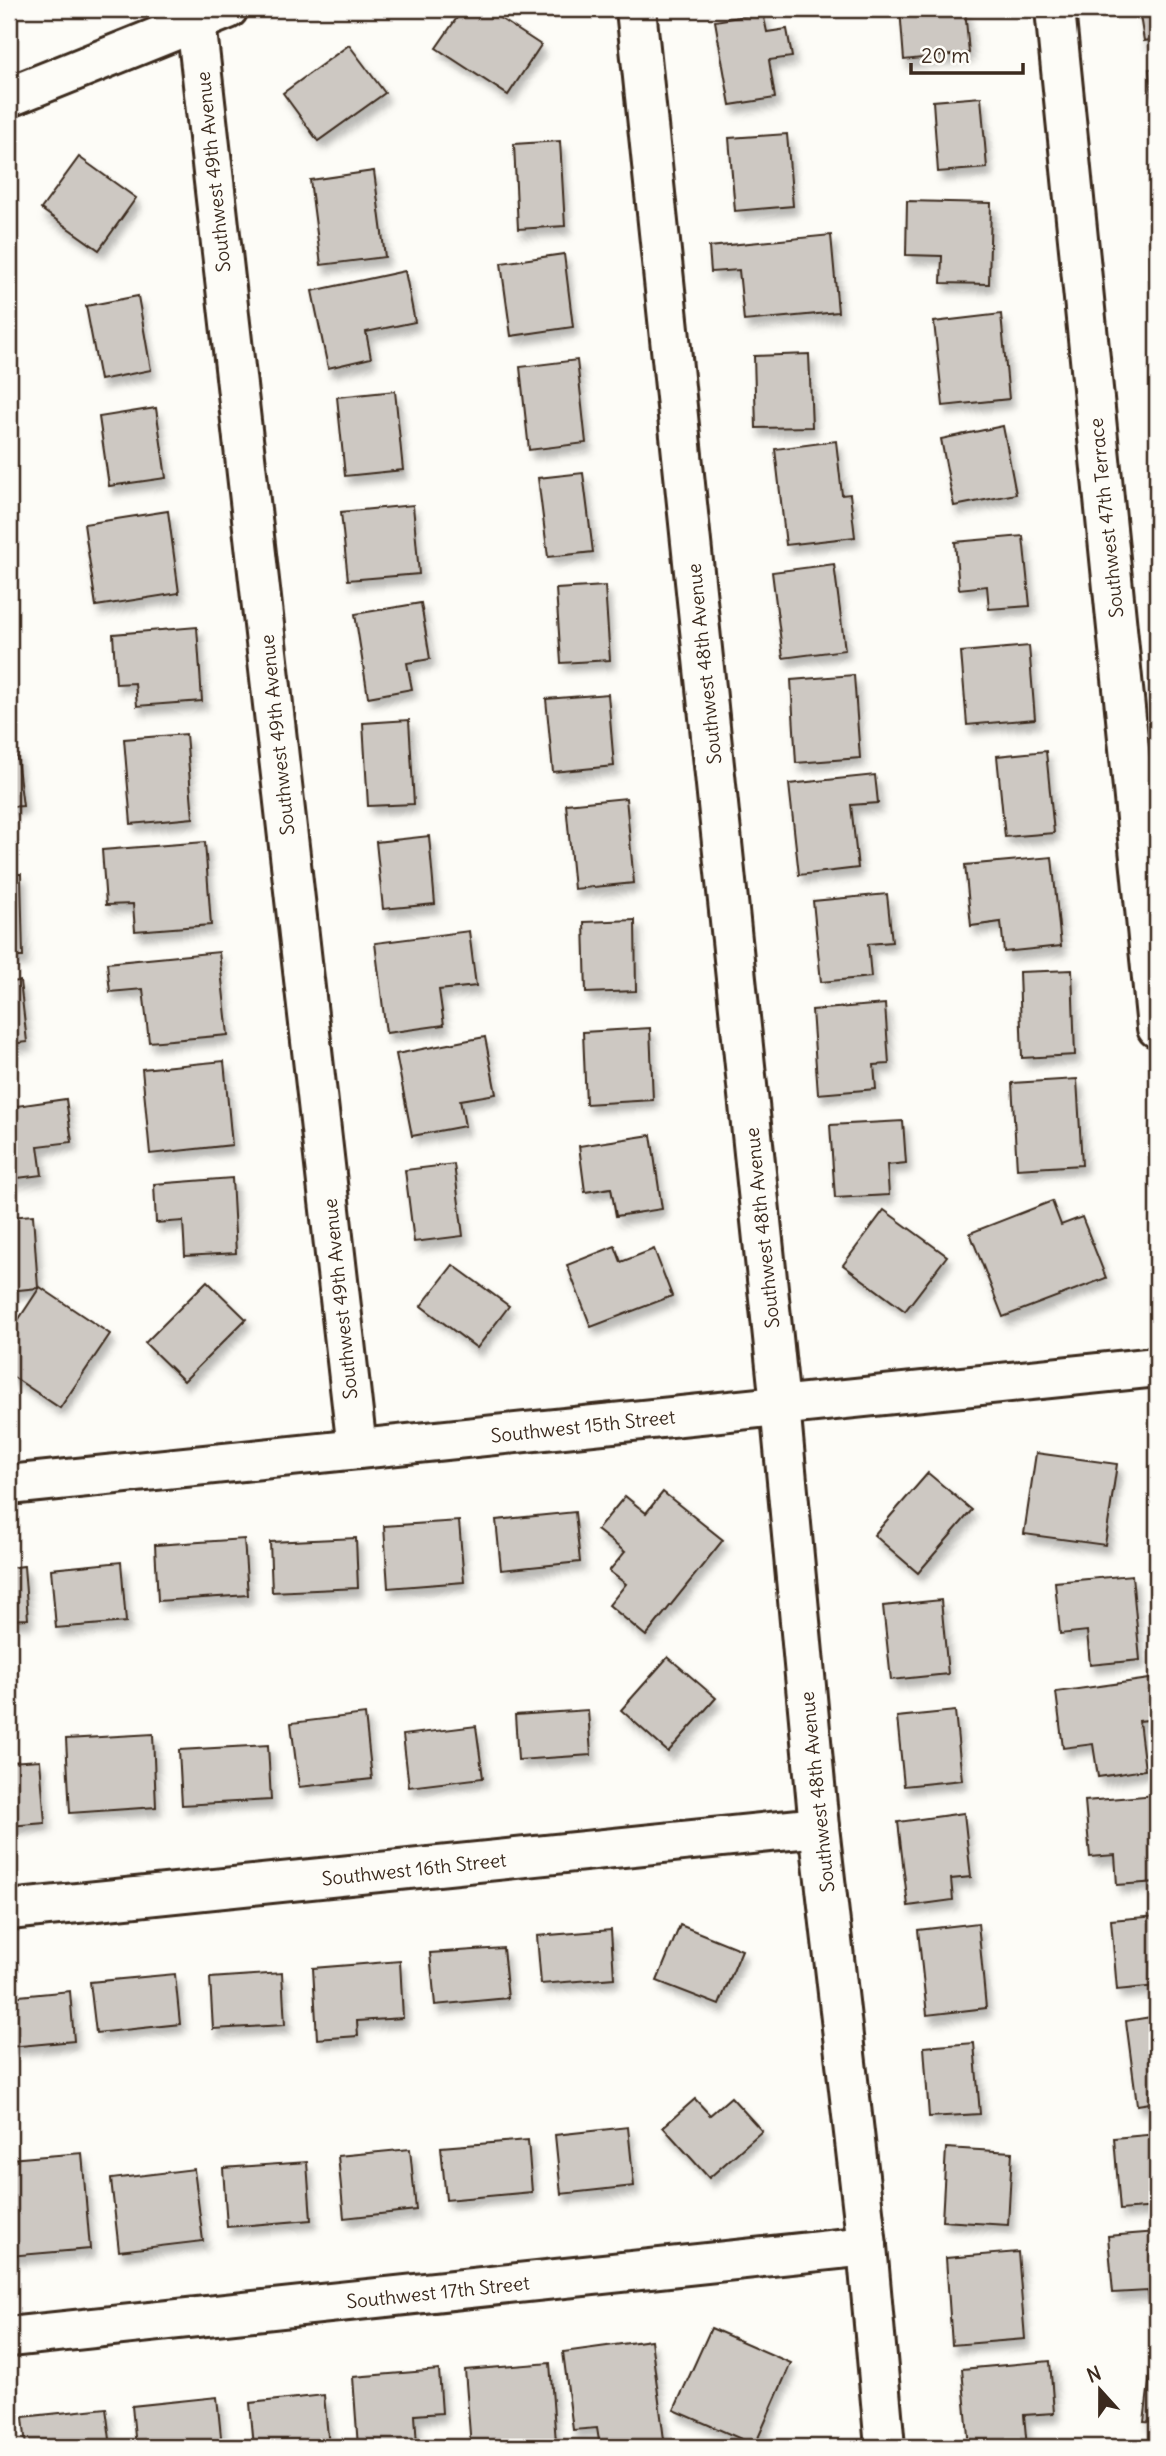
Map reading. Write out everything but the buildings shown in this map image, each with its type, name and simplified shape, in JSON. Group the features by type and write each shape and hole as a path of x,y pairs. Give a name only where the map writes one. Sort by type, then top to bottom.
{"street":[{"name":"Southwest 48th Avenue","path":"636,9 780,1405 820,1827 867,2246 886,2447"},
{"name":"Southwest 47th Terrace","path":"1055,9 1157,1028"},
{"path":"9,97 212,15"},
{"name":"Southwest 49th Avenue","path":"212,15 358,1449"},
{"name":"Southwest 15th Street","path":"9,1485 1157,1367"},
{"name":"Southwest 16th Street","path":"9,1910 820,1827"},
{"name":"Southwest 17th Street","path":"9,2337 867,2246"}]}
